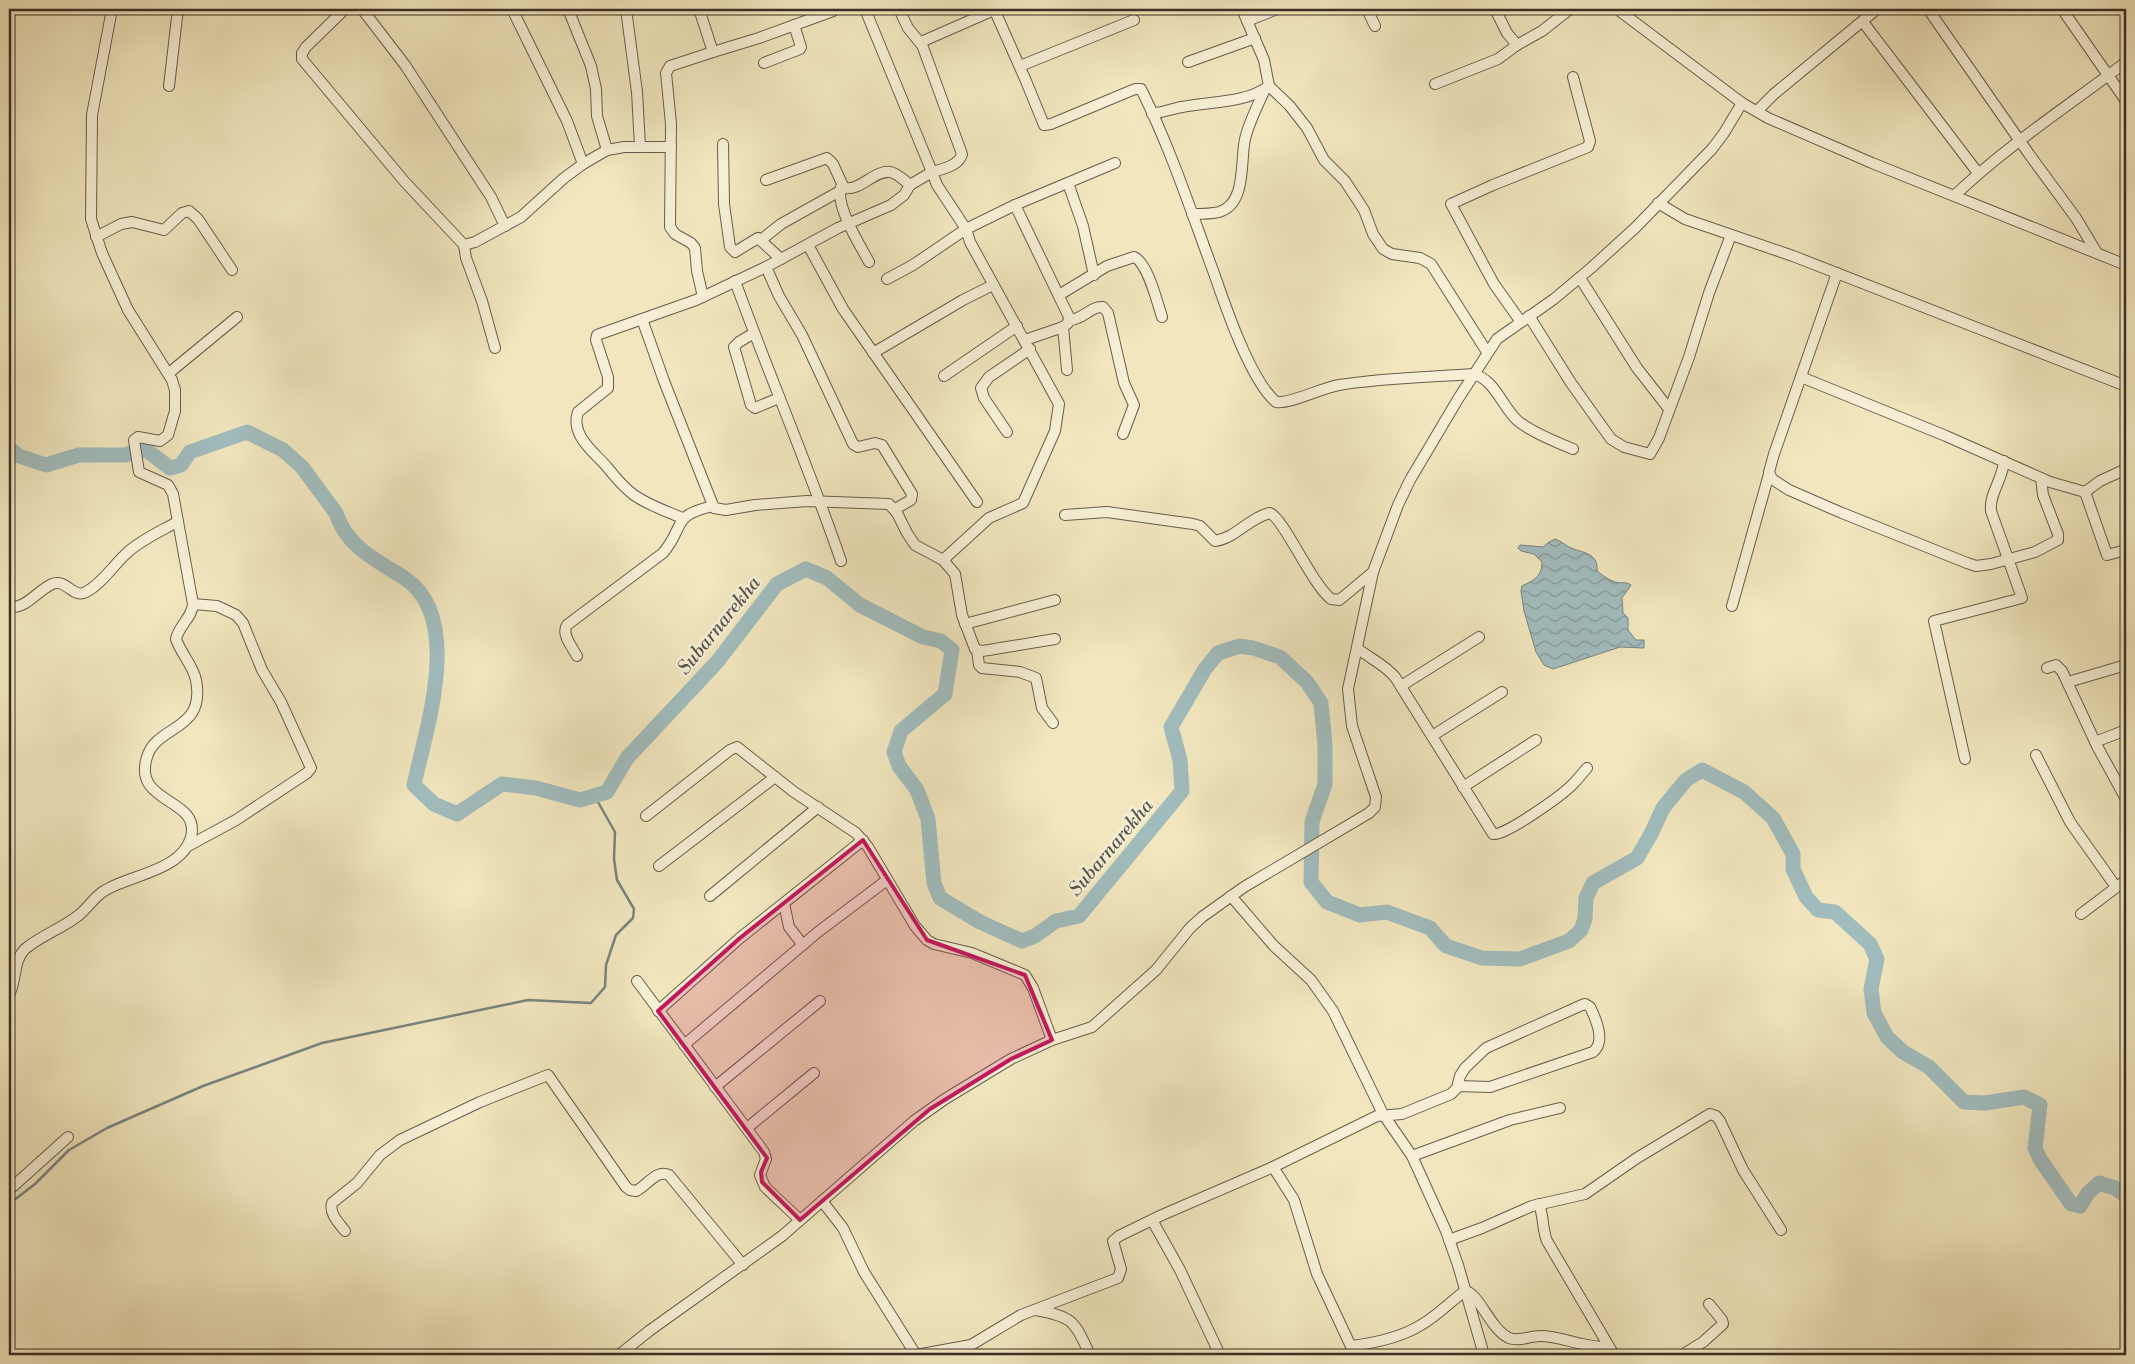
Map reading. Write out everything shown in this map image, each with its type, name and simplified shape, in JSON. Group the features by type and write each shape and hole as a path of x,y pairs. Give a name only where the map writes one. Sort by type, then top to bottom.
{"street":[{"path":"112,9 92,115 91,219 96,237 128,310 169,373 175,390 176,402 168,435 160,441 136,437 135,447 140,472 162,481 171,488 192,604 192,611 183,623 176,639 196,682 193,710 186,722 157,741 151,748 145,767 145,778 150,788 189,817 193,828 188,846"},
{"path":"169,86 178,9"},
{"path":"344,9 306,47 302,53 302,58 399,175 464,245 466,258 482,300 495,348"},
{"path":"362,9 405,65 491,197 505,226"},
{"path":"512,9 567,120 583,164"},
{"path":"568,9 591,66 596,89 597,116 608,150"},
{"path":"626,9 637,92 640,146"},
{"path":"699,9 713,52"},
{"path":"865,9 937,185 966,229 993,285 1059,404 1055,431 1023,503 989,518 943,560"},
{"path":"682,518 649,503 625,488 582,439 576,423 578,412 608,388 608,377 596,340 597,335 703,297 766,267 895,202 904,195 910,185 932,172 956,164 960,160 962,154 921,44 908,28 899,9"},
{"path":"921,44 924,40 994,9 1044,125 1051,124 1138,88 1142,91 1181,180 1232,324 1261,382 1276,402 1285,402 1323,389 1352,383 1474,374 1488,381 1509,412 1523,425 1573,449"},
{"path":"1192,214 1225,210 1237,196 1246,137 1267,87 1264,60 1242,9"},
{"path":"1247,21 1277,9"},
{"path":"1367,9 1375,26"},
{"path":"1495,9 1507,33 1517,46"},
{"path":"1435,84 1498,59 1542,31 1570,9"},
{"path":"1617,9 1742,103 1795,131 2126,265"},
{"path":"1757,111 1774,94 1864,22 1877,9"},
{"path":"1928,9 2076,218 2097,253"},
{"path":"2062,9 2126,100"},
{"path":"703,297 697,271 695,248 692,243 675,234 670,227 671,124 667,70 670,66 734,47 833,11"},
{"path":"1020,66 1134,20"},
{"path":"1864,22 1978,174"},
{"path":"764,63 800,50 801,47 794,25"},
{"path":"1188,62 1254,38"},
{"path":"1955,195 2020,141 2126,62"},
{"path":"1573,77 1590,141 1588,146 1493,185 1451,205 1494,284 1525,319 1574,389 1615,442 1631,450 1650,454 1659,438 1690,357 1711,287 1731,235"},
{"path":"1152,114 1183,106 1232,100 1267,87"},
{"path":"1267,87 1289,105 1307,128 1324,160 1345,181 1364,210 1374,234 1383,249 1392,254 1420,258 1431,264 1487,352"},
{"path":"619,1355 649,1331 743,1265 800,1220 930,1109 1011,1059 1052,1040 1092,1027 1156,970 1190,928 1231,896 1375,807 1376,797 1352,726 1348,689 1373,572 1398,505 1410,480 1487,352 1497,339 1580,278 1635,228 1712,149 1742,103"},
{"path":"722,144 724,204 730,247 735,252 754,239 761,240 782,259"},
{"path":"464,245 469,245 521,217 564,178 583,164 608,150 640,146 671,147"},
{"path":"766,180 827,158 833,164 841,188 840,197 850,224 869,262"},
{"path":"887,279 913,265 966,229 1015,204 1114,163"},
{"path":"761,240 781,224 841,188 852,188 890,172 910,185"},
{"path":"1068,183 1084,226 1094,275"},
{"path":"1658,203 1685,219 1838,273 2126,386"},
{"path":"1015,204 1068,314 1066,324 1068,370"},
{"path":"96,237 121,224 132,222 164,230 182,213 189,211 198,219 232,270"},
{"path":"808,245 837,299 872,353 976,502"},
{"path":"1059,295 1107,266 1130,257 1137,258 1148,276 1162,317"},
{"path":"766,267 779,296 799,330 853,444 858,447 875,443 882,445 912,494 911,500 895,509"},
{"path":"1732,606 1774,454 1838,273"},
{"path":"1580,278 1637,368 1669,409"},
{"path":"735,281 779,398 821,501 842,561"},
{"path":"872,353 993,285"},
{"path":"1025,340 1081,319 1098,307 1103,307 1108,313 1124,383 1134,405 1123,434"},
{"path":"169,373 237,318"},
{"path":"642,318 664,381 713,506 717,509 726,510 768,504 821,501 885,503 895,509 911,540 920,548 943,560 955,574 965,624 973,646 978,650 1056,638"},
{"path":"944,376 1016,326"},
{"path":"754,333 734,347 751,405 755,408 779,398"},
{"path":"1006,432 984,398 981,388 989,377 1030,349"},
{"path":"1800,378 1946,436 2041,478 2084,492"},
{"path":"1964,759 1934,622 2022,598 2007,559 1991,507 2004,462"},
{"path":"2084,492 2100,481 2126,469"},
{"path":"1769,474 1772,479 1789,490 1842,514 1967,563 1983,566 2035,552 2059,539 2043,494 2041,478"},
{"path":"2084,492 2107,555 2126,550"},
{"path":"577,656 566,634 565,628 567,625 663,553 670,545 682,518 697,510 713,506"},
{"path":"1065,516 1106,512 1193,524 1200,526 1213,540 1217,541 1270,513 1278,520 1307,570 1331,599 1335,600 1343,597 1373,572"},
{"path":"9,607 20,606 49,586 57,583 65,585 76,592 84,593 94,586 128,552 177,522"},
{"path":"965,624 1055,600"},
{"path":"9,995 13,987 17,962 20,954 25,949 79,915 103,892 171,862 180,856 188,846 243,816 307,773 310,768 281,702 262,670 243,623 236,615 217,606 192,604"},
{"path":"1401,686 1479,637"},
{"path":"1357,648 1374,661 1385,666 1401,686 1489,829 1495,835 1508,830 1556,798 1571,786 1587,768"},
{"path":"978,650 979,665 982,668 1020,672 1036,678 1042,708 1053,723"},
{"path":"2047,668 2054,665 2058,666 2068,682 2095,742 2126,799"},
{"path":"2068,682 2126,665"},
{"path":"1432,736 1502,692"},
{"path":"2095,742 2126,730"},
{"path":"1463,787 1536,740"},
{"path":"646,816 735,747 818,808 845,824 863,840 915,926 931,943 972,953 1025,975 1033,988 1052,1040"},
{"path":"2036,755 2070,822 2116,887"},
{"path":"660,866 775,777"},
{"path":"710,896 818,808"},
{"path":"658,1011 740,938 863,840"},
{"path":"684,1045 803,945 887,880"},
{"path":"2081,914 2126,880"},
{"path":"1231,896 1265,936 1311,980 1323,996 1341,1027 1383,1114 1412,1156 1449,1240 1484,1355"},
{"path":"784,903 787,922 803,945"},
{"path":"636,981 766,1156 760,1175 762,1182 800,1220"},
{"path":"715,1087 820,1001"},
{"path":"822,1201 843,1228 864,1272 916,1355 979,1342 1021,1315 1118,1278 1122,1269 1114,1246 1114,1239 1152,1220 1273,1167 1383,1114 1390,1116 1402,1114 1451,1094 1458,1086 1464,1068 1486,1048 1586,1004 1590,1007 1600,1035 1598,1048 1594,1052 1490,1087 1458,1086"},
{"path":"746,1128 814,1073"},
{"path":"345,1231 333,1214 332,1203 358,1183 387,1149 400,1140 480,1102 548,1076 626,1188 636,1191 657,1175 664,1173 670,1175 743,1265"},
{"path":"1412,1156 1510,1120 1560,1108"},
{"path":"1449,1240 1539,1204 1585,1194 1637,1158 1707,1115 1714,1114 1720,1121 1743,1170 1781,1230"},
{"path":"9,1190 68,1137"},
{"path":"1273,1167 1294,1200 1317,1274 1353,1351 1412,1330 1423,1324 1465,1291"},
{"path":"1539,1204 1543,1215 1543,1233 1611,1352"},
{"path":"1152,1220 1177,1263 1220,1355"},
{"path":"1465,1291 1472,1294 1491,1322 1510,1338 1523,1339 1539,1336 1560,1338 1611,1352"},
{"path":"1682,1355 1702,1342 1723,1324 1709,1304"},
{"path":"1034,1310 1062,1315 1070,1320 1090,1355"}],"highlighted area":[{"path":"863,840 927,940 1025,975 1052,1040 1011,1059 930,1109 800,1220 762,1182 761,1172 767,1158 658,1011 740,938"}],"water":[{"path":"1555,539 1592,557 1597,565 1597,571 1608,579 1631,585 1622,598 1623,613 1628,618 1628,630 1636,640 1644,640 1644,648 1620,647 1553,669 1544,665 1536,652 1524,611 1521,591 1522,586 1539,575 1542,562 1534,554 1521,551 1518,548 1520,545 1543,547"}],"waterway":[{"name":"Subarnarekha","path":"9,448 19,456 46,465 79,455 125,455 145,449 170,468 181,465 190,452 247,432 283,450 302,467 336,513 341,525 354,543 403,577 422,595 433,618 437,645 436,674 432,704 414,785 434,804 457,814 502,784 536,788 580,800 607,792 627,758 717,662 777,584 806,569 827,578 860,605 923,637 941,641 952,650 945,694 901,731 894,752 899,766 917,790 928,819 934,883 940,898 980,922 1022,941 1035,936 1056,921 1079,916 1182,791 1180,760 1171,727 1205,669 1218,653 1240,646 1253,648 1280,657 1307,682 1321,703 1325,745 1325,784 1312,822 1311,882 1327,902 1360,915 1387,912 1430,928 1446,946 1482,958 1520,959 1569,941 1581,930 1585,919 1586,898 1593,883 1637,858 1663,808 1686,780 1702,770 1744,792 1773,818 1793,854 1793,869 1806,897 1818,910 1835,912 1870,944 1877,959 1871,989 1874,1013 1887,1037 1903,1052 1929,1067 1964,1102 1985,1103 2024,1097 2040,1105 2035,1148 2040,1159 2071,1204 2080,1206 2088,1193 2099,1183 2115,1188 2126,1196"},
{"path":"9,1204 35,1184 69,1150 107,1128 203,1086 322,1043 528,1000 591,1003 605,987 606,965 616,935 633,918 634,909 617,880 614,859 615,832 594,795"}]}
